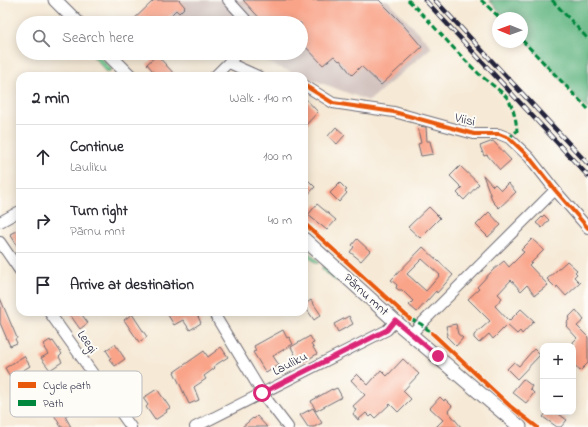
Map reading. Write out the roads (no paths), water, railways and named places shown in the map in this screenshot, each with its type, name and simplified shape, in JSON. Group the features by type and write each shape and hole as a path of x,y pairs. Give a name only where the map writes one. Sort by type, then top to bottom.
{"main road":[{"path":"55,0 71,16"},
{"path":"114,60 126,72"},
{"name":"Pärnu mnt","path":"308,243 411,334 520,427"}],"street":[{"path":"228,0 243,16"},
{"path":"219,72 232,60"},
{"path":"229,63 249,72"},
{"name":"Viisi","path":"308,87 333,103 394,112 474,134 499,134 510,138 529,157 588,228"},
{"path":"411,334 555,190"},
{"path":"0,222 16,212"},
{"path":"0,242 16,265"},
{"name":"Leegi","path":"52,316 91,371"},
{"path":"215,316 262,393 288,427"},
{"name":"Lauliku","path":"195,427 387,330 395,320"},
{"name":"Leegi","path":"124,417 131,427"}],"railway":[{"path":"425,0 588,176"},
{"path":"435,0 588,164"}]}
